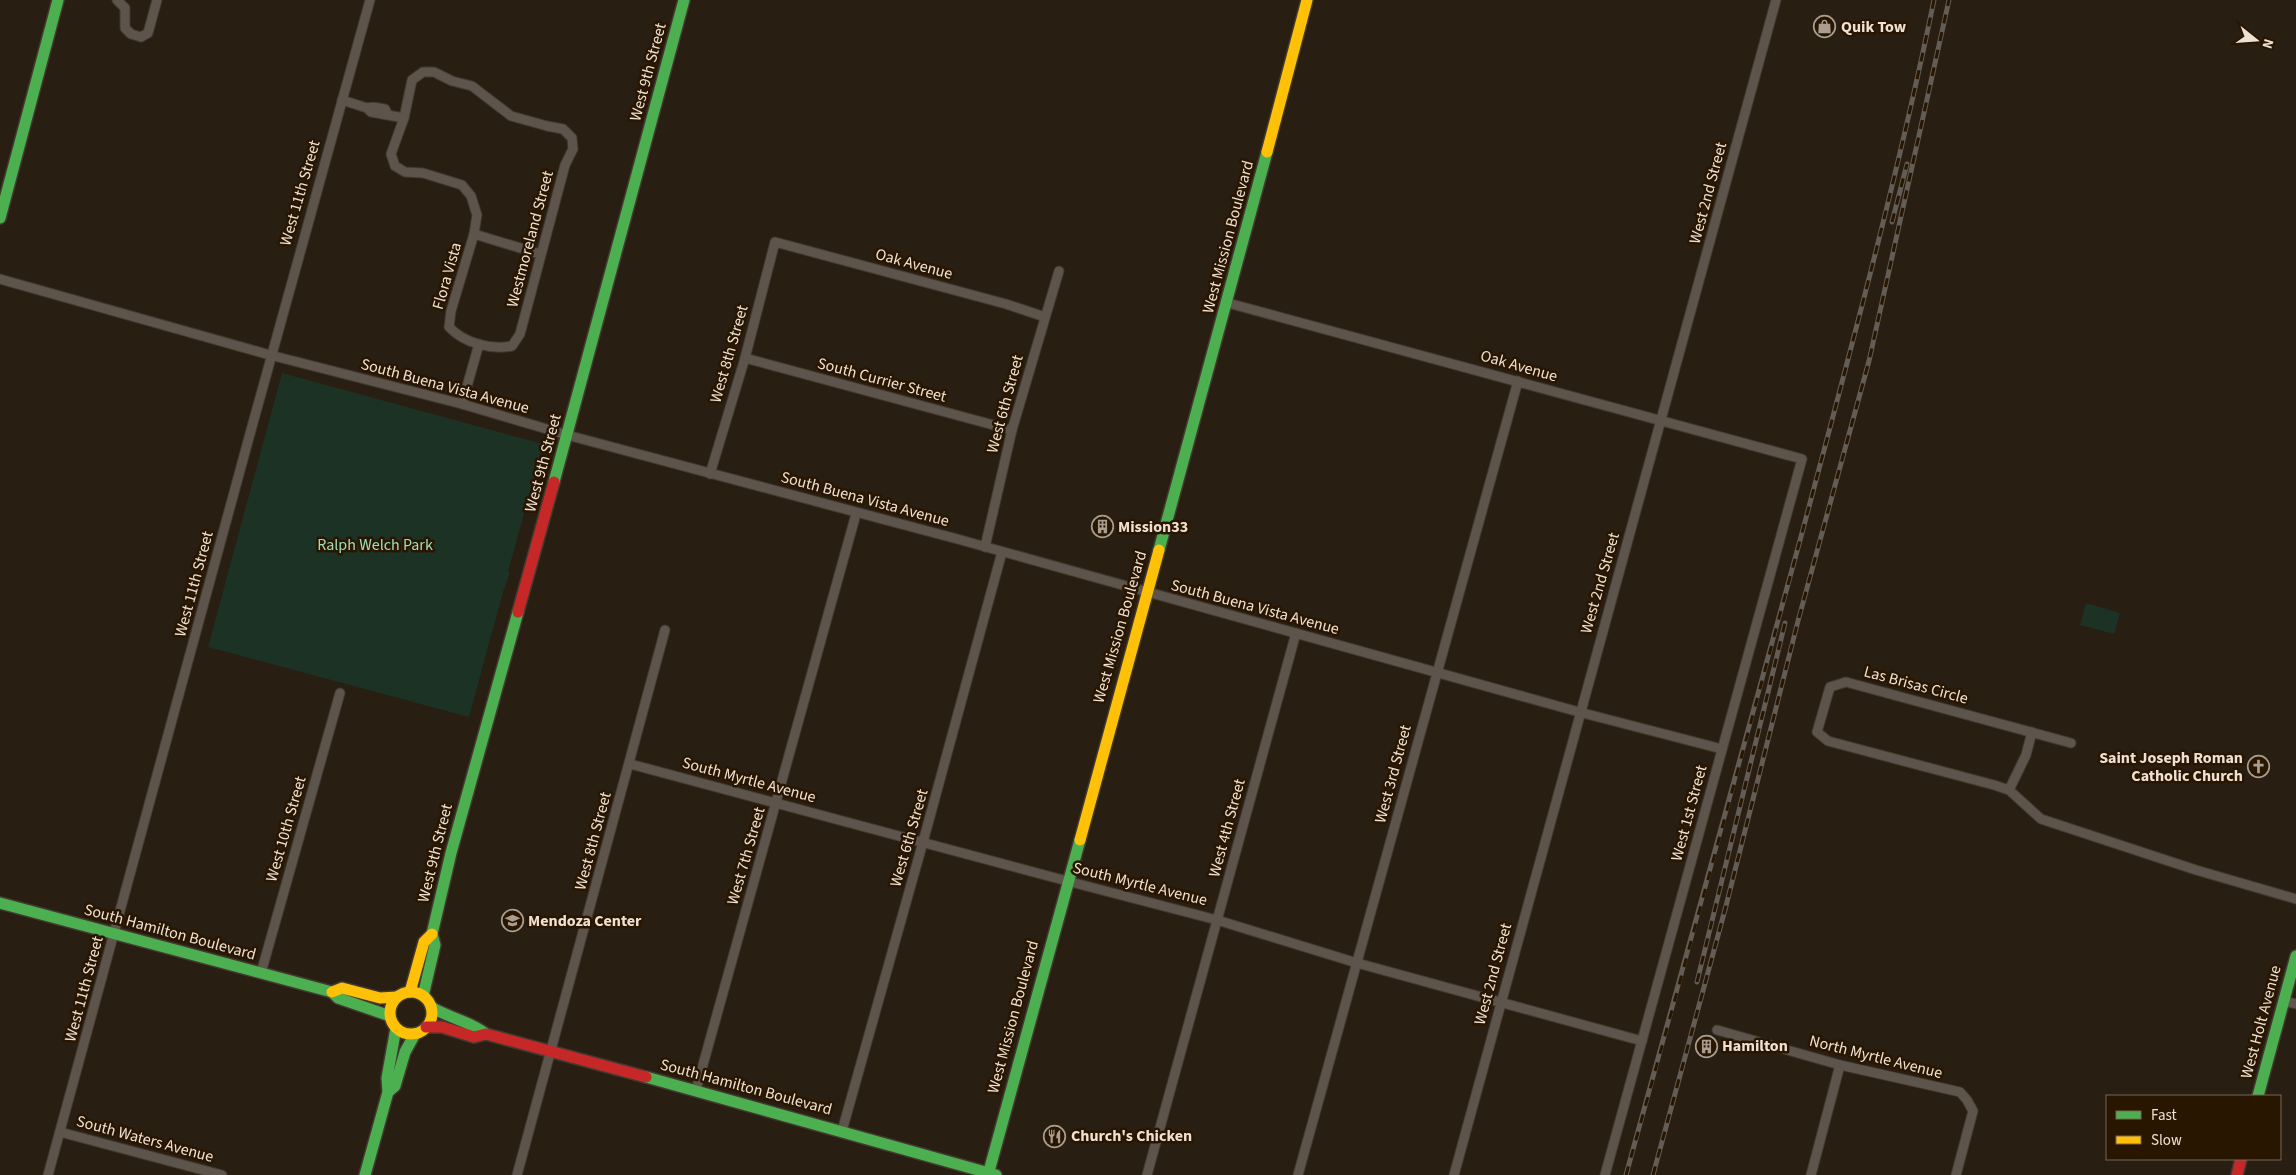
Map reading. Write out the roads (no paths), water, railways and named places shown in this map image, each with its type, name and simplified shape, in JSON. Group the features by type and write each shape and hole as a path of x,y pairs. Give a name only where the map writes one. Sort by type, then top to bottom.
{"street":[{"path":"0,218 58,0"},
{"path":"117,0 125,8 125,28 131,34 141,37 148,33 157,0"},
{"name":"West 11th Street","path":"48,1175 115,935 270,355 370,0"},
{"name":"West 9th Street","path":"424,996 435,945 432,934 451,853 567,435 684,0"},
{"name":"West Mission Boulevard","path":"991,1174 1067,881 1228,303 1307,0"},
{"name":"West 2nd Street","path":"1454,1175 1579,712 1662,422 1776,0"},
{"name":"Westmoreland Street","path":"404,118 412,80 423,72 434,72 452,81 472,86 512,116 564,129 572,138 573,149 566,165 540,254 520,334 512,346 499,348 480,344"},
{"path":"342,100 367,108 371,112 383,115 387,113 404,118"},
{"name":"Flora Vista","path":"404,118 391,154 395,166 405,172 423,173 462,185 471,196 477,215 474,234 451,311 449,327 458,336 480,344"},
{"path":"474,234 540,254"},
{"name":"Oak Avenue","path":"776,242 1006,304 1045,317"},
{"name":"West 8th Street","path":"710,474 745,358 776,242"},
{"name":"West 6th Street","path":"985,547 1012,430 1059,271"},
{"name":"South Buena Vista Avenue","path":"0,279 270,355 462,404 567,435 856,514 985,547 1579,712 1722,749"},
{"name":"Oak Avenue","path":"1228,303 1802,459"},
{"path":"462,404 480,344"},
{"name":"South Currier Street","path":"745,358 1012,430"},
{"name":"West 3rd Street","path":"1298,1175 1518,381"},
{"name":"West 1st Street","path":"1605,1175 1802,459"},
{"name":"West 7th Street","path":"696,1090 856,514"},
{"name":"West 6th Street","path":"842,1130 1002,552"},
{"name":"West 8th Street","path":"517,1175 665,630"},
{"name":"West 4th Street","path":"1147,1175 1296,634"},
{"name":"Las Brisas Circle","path":"2071,743 1846,682 1830,687 1816,732 1828,741 2009,790 2041,819 2196,870 2296,899"},
{"name":"West 10th Street","path":"261,973 340,693"},
{"path":"2009,790 2026,755 2032,732"},
{"name":"South Myrtle Avenue","path":"630,764 1217,920 1357,963 1642,1041"},
{"name":"South Hamilton Boulevard","path":"0,903 332,992 338,998 390,1016"},
{"name":"West 9th Street","path":"410,992 424,942 432,934"},
{"name":"West Holt Avenue","path":"2258,1095 2296,956"},
{"name":"South Hamilton Boulevard","path":"332,992 342,988 380,998 397,997"},
{"path":"364,1175 388,1092 395,1086 405,1052 415,1034 426,1027 430,1021 431,1007 424,996 410,992 397,997 391,1009 390,1016 396,1028 396,1040 385,1084 388,1092"},
{"path":"2284,1001 2296,1004"},
{"name":"South Hamilton Boulevard","path":"431,1007 442,1015 478,1026 486,1034 842,1130 991,1174"},
{"name":"South Hamilton Boulevard","path":"426,1027 442,1027 474,1037 486,1034"},
{"path":"396,1028 408,1034 415,1034"},
{"name":"North Myrtle Avenue","path":"1717,1030 1840,1065 1960,1092 1968,1100 1973,1111 1956,1175"},
{"path":"1810,1175 1840,1065"},
{"name":"South Waters Avenue","path":"60,1132 222,1175"},
{"path":"2237,1175 2241,1160"}],"railway":[{"path":"1626,1175 1737,774 1855,334 1920,67 1934,0"},
{"path":"1653,1175 1726,906 1798,621 1869,361 1949,0"},
{"path":"1892,222 1907,164"},
{"path":"1697,982 1785,623"}],"place":[{"name":"Quik Tow","path":"1825,27"},
{"name":"Mission33","path":"1102,527"},
{"name":"Saint Joseph Roman Catholic Church","path":"2259,767"},
{"name":"Mendoza Center","path":"512,921"},
{"name":"Hamilton","path":"1706,1046"},
{"name":"Church's Chicken","path":"1055,1136"}],"park label":[{"name":"Ralph Welch Park","path":"375,545"}]}
